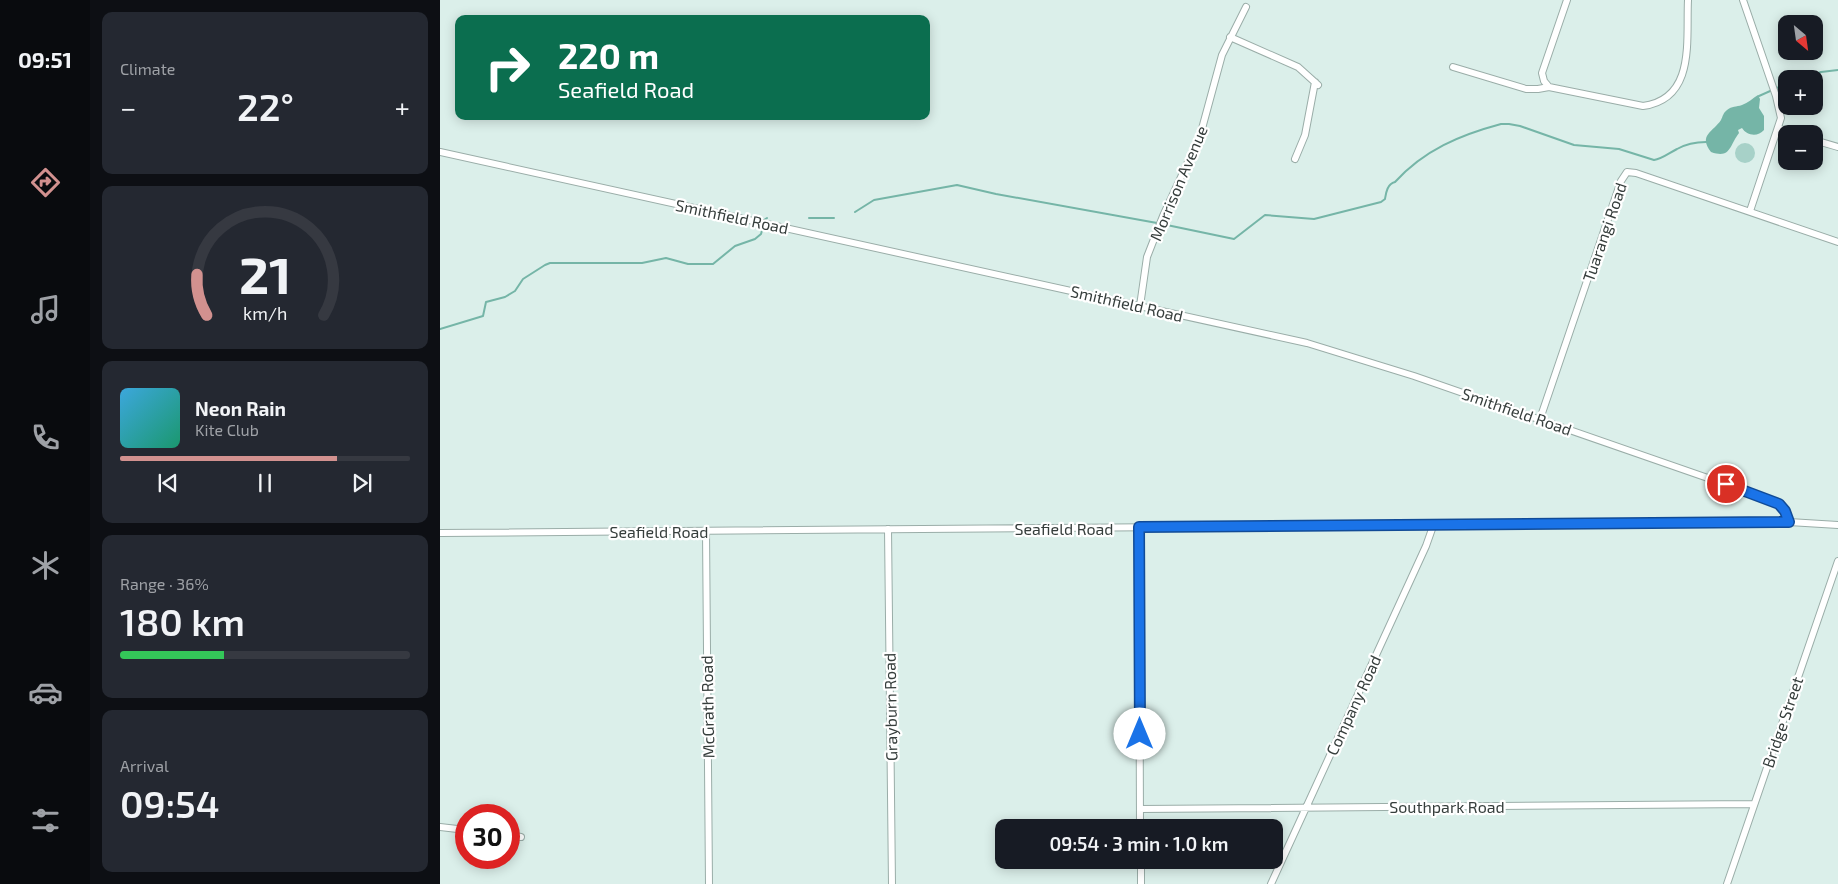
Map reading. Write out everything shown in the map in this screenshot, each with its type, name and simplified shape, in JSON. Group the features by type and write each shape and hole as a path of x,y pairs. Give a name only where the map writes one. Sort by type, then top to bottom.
{"street":[{"path":"1548,87 1542,73 1567,0"},
{"path":"1453,67 1526,89 1538,90 1548,87 1637,106 1652,104 1667,97 1677,86 1684,74 1688,0"},
{"path":"1743,0 1776,96 1781,118 1779,125"},
{"name":"Morrison Avenue","path":"1140,306 1147,257 1163,216 1200,136 1222,55 1246,7"},
{"path":"1230,37 1298,68 1317,84 1305,135 1295,159"},
{"path":"1750,211 1778,128"},
{"path":"1823,143 1838,147"},
{"name":"Smithfield Road","path":"440,152 1140,306 1335,351 1540,419 1774,501 1785,511 1789,522"},
{"name":"Tuarangi Road","path":"1540,419 1621,181 1625,174 1630,171 1838,242"},
{"name":"Seafield Road","path":"440,533 1789,522 1838,525"},
{"name":"Company Road","path":"1270,884 1426,546 1432,525"},
{"path":"1139,527 1140,819"},
{"name":"Grayburn Road","path":"888,529 892,884"},
{"name":"McGrath Road","path":"706,531 709,884"},
{"name":"Bridge Street","path":"1727,884 1838,561"},
{"name":"Southpark Road","path":"1140,809 1754,804"},
{"path":"440,827 455,829"},
{"path":"1141,869 1141,884"}],"shaded area":[{"path":"1758,95 1760,99 1759,108 1764,116 1764,130 1759,134 1753,135 1747,133 1742,128 1738,130 1739,133 1729,150 1722,154 1711,152 1707,146 1706,138 1725,112 1744,104"},
{"path":"1745,143 1752,146 1755,153 1752,160 1745,163 1738,160 1735,153 1738,146"}],"waterway":[{"path":"1823,72 1838,70"},
{"path":"1759,96 1778,88"},
{"path":"1162,224 1234,239 1265,215 1314,219 1381,202 1385,199 1390,185 1430,152 1471,133 1501,124 1520,126 1574,145 1619,149 1654,160 1680,147 1706,142"},
{"path":"855,212 874,200 957,185 996,194 1157,223"},
{"path":"809,218 834,218"},
{"path":"440,329 483,316 486,302 505,297 515,291 523,279 550,263 642,263 666,258 688,264 713,264 735,246 755,239 761,234 763,227"}],"route":[{"path":"1140,734 1139,527 1789,522 1785,511 1779,504 1726,484"}]}
